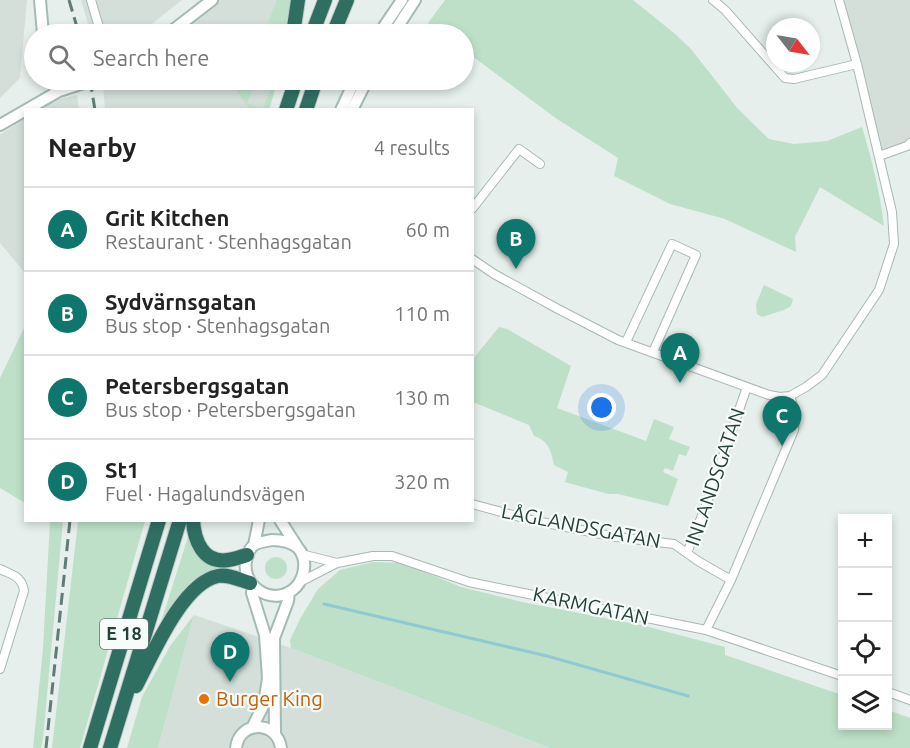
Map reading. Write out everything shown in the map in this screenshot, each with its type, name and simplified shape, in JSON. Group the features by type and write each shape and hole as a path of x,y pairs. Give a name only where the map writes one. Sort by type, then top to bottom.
{"highway":[{"path":"294,24 298,0"},
{"path":"316,24 326,0"},
{"path":"337,24 346,0"},
{"path":"281,108 284,90"},
{"path":"287,108 293,90"},
{"path":"307,108 313,90"},
{"name":"E 18","path":"90,748 158,522"},
{"name":"E 18","path":"110,748 179,522"},
{"path":"193,522 198,545 209,556 217,560 226,561 251,550"},
{"path":"120,717 165,629 195,589 218,576 230,577 251,585"}],"street":[{"path":"40,0 42,24"},
{"path":"92,0 99,24"},
{"path":"181,24 212,0"},
{"path":"386,24 402,0"},
{"path":"400,24 416,0"},
{"path":"713,0 725,10 785,78 794,79 857,64"},
{"path":"474,260 494,274 618,340 769,395 790,396 806,387 822,375 879,290 894,244 892,212 857,64 839,0"},
{"path":"29,108 61,90"},
{"path":"341,108 350,90"},
{"path":"353,108 362,90"},
{"path":"0,125 24,111"},
{"path":"879,156 910,143"},
{"path":"474,206 519,148 540,165"},
{"path":"626,342 672,244 696,255 653,352"},
{"name":"INLANDSGATAN","path":"731,580 687,553 747,387"},
{"path":"706,630 731,580 794,430 795,412 790,396"},
{"name":"LÅGLANDSGATAN","path":"474,505 531,520 616,537 674,544 687,553"},
{"path":"252,728 264,704 268,678 265,634 245,564 258,522"},
{"path":"251,585 259,592 274,596 289,592 300,582 304,573 304,563 300,551 281,522"},
{"path":"251,550 272,540 280,540 290,543 300,551"},
{"name":"KARMGATAN","path":"300,551 337,563"},
{"name":"KARMGATAN","path":"300,582 337,563 373,556 392,556 469,582 706,630 838,674"},
{"path":"0,569 22,581 24,591 0,669"},
{"path":"275,734 274,638 288,602 289,592"},
{"path":"892,693 910,700"},
{"path":"237,748 242,735 252,728 260,727 275,734 282,748"}],"shaded area":[{"path":"0,0 27,0 20,78 0,98"},
{"path":"81,0 182,0 152,24 88,24"},
{"path":"217,0 292,0 288,24 189,24"},
{"path":"843,0 910,0 910,138 906,142 882,150"},
{"path":"103,90 275,90 270,108 105,108"},
{"path":"77,95 79,108 40,108 49,101"},
{"path":"24,119 24,272 0,243 0,135"},
{"path":"194,615 291,648 550,748 158,748"}],"green space":[{"path":"277,0 292,0 288,24 268,22"},
{"path":"445,0 633,0 691,49 738,109 769,139 794,144 827,141 862,127 875,176 884,226 820,187 795,237 796,252 725,219 670,204 614,176 618,158 557,119 474,57 474,24 428,23"},
{"path":"236,90 253,90 247,103 259,108 249,108"},
{"path":"270,90 275,90 269,108 263,108"},
{"path":"764,285 793,299 791,306 762,317 757,314 756,304"},
{"path":"499,327 507,329 571,366 557,408 646,441 654,419 674,427 669,439 690,447 686,456 679,454 673,471 665,468 663,472 678,479 668,506 618,494 608,494 565,482 568,472 554,465 548,447 534,436 529,425 474,402 474,358"},
{"path":"24,328 24,502 0,488 0,378"},
{"path":"50,522 63,522 43,739 41,748 33,748 43,648"},
{"path":"78,522 145,522 80,748 52,748"},
{"path":"188,537 193,547 220,565 223,570 165,624 160,625"},
{"path":"276,557 284,560 287,568 284,576 276,579 268,576 265,568 268,560"},
{"path":"373,562 403,563 461,587 522,602 641,625 725,647 725,655 838,694 838,730 892,730 892,711 910,718 910,748 550,748 291,648 290,640 318,589 340,570"},
{"path":"194,615 158,748 127,748 142,697 170,646"}],"waterway":[{"path":"324,604 547,656 688,696"}],"railway":[{"path":"69,0 76,24"},
{"path":"92,90 95,108"},
{"path":"46,748 70,522"}],"place":[{"name":"Sydvärnsgatan","path":"516,269"},
{"name":"Grit Kitchen","path":"680,383"},
{"name":"Petersbergsgatan","path":"782,446"},
{"name":"St1","path":"230,682"},
{"name":"Burger King","path":"204,699"}]}
